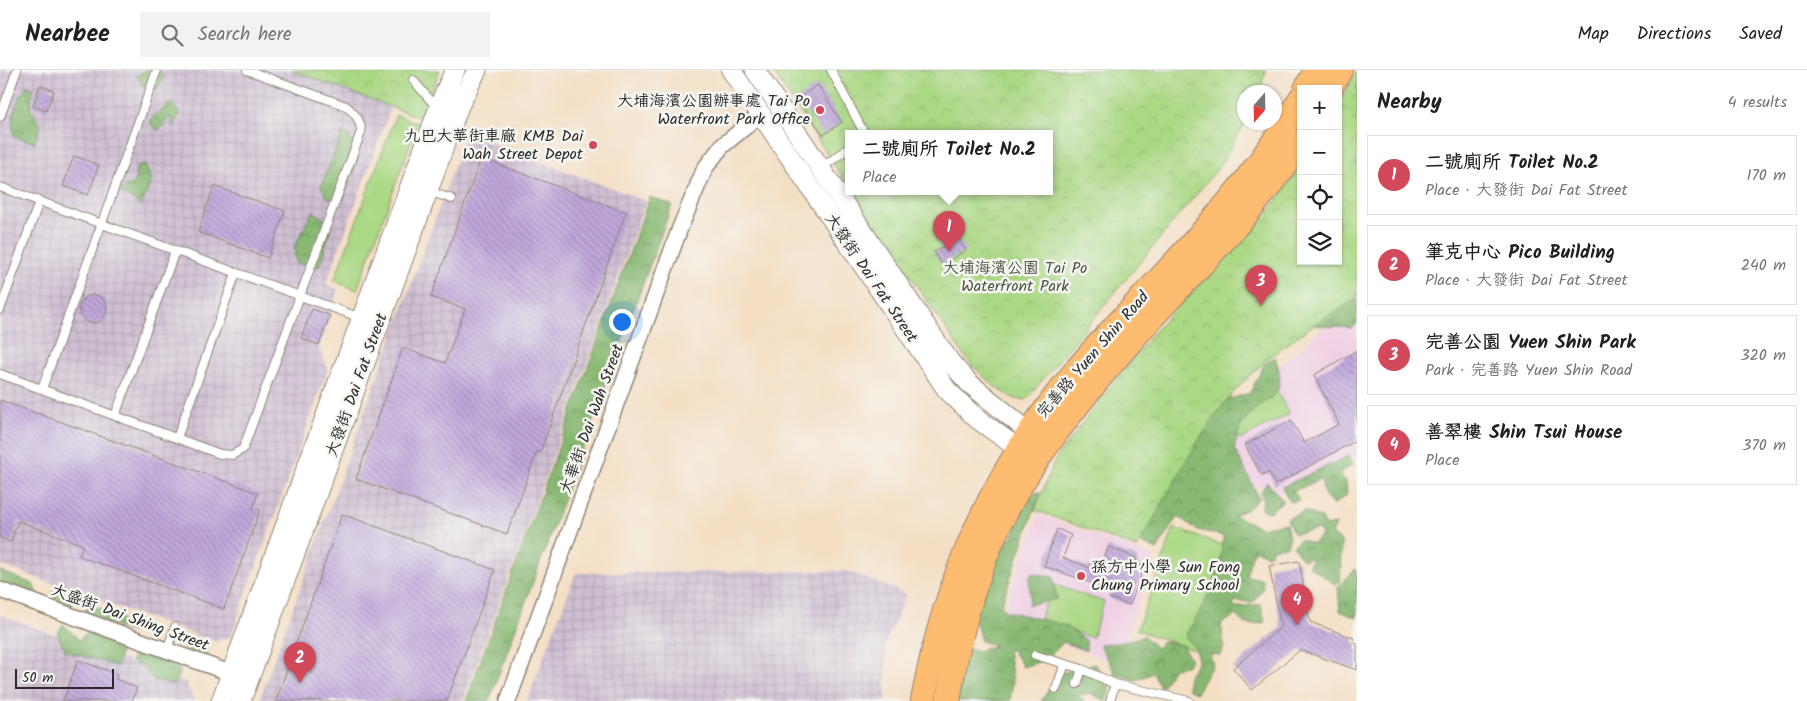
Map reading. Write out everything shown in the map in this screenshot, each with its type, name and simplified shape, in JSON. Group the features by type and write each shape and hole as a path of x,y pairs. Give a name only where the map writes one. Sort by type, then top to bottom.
{"main road":[{"path":"1308,85 1316,70"},
{"path":"1332,85 1340,70"},
{"name":"完善路 Yuen Shin Road","path":"948,701 957,646 976,581 1035,444 1096,347 1235,196 1265,156 1297,104"},
{"name":"完善路 Yuen Shin Road","path":"923,701 941,625 962,560 984,509 1035,444 1250,212 1297,147"}],"street":[{"name":"大發街 Dai Fat Street","path":"241,701 371,321 442,99 455,70"},
{"name":"大發街 Dai Fat Street","path":"220,701 371,321 428,191 459,106 477,70"},
{"name":"大發街 Dai Fat Street","path":"731,70 943,384 969,412 1035,444"},
{"name":"大發街 Dai Fat Street","path":"755,70 950,362 969,383 1035,444"},
{"name":"大華街 Dai Wah Street","path":"508,701 680,228 703,172 722,146 761,114"},
{"name":"大盛街 Dai Shing Street","path":"0,590 249,679"}],"lane":[{"path":"0,117 17,70"},
{"path":"42,389 157,70"},
{"path":"0,374 220,454 232,455 243,449 361,132 361,124 355,113 346,106 247,70"},
{"path":"831,70 862,130"},
{"path":"413,80 431,101"},
{"path":"820,168 845,151"},
{"path":"0,187 371,321"},
{"path":"428,191 452,199"},
{"path":"0,310 39,202"},
{"path":"115,416 175,251"},
{"path":"177,438 236,273"},
{"path":"167,650 175,628"},
{"path":"1035,655 1082,669 1116,684 1189,701"},
{"path":"1056,689 1065,664"},
{"path":"1077,684 1082,669"},
{"path":"1110,701 1116,684"}],"shaded area":[{"path":"0,70 291,70 391,107 326,284 338,289 319,348 328,369 231,636 216,642 0,565"},
{"path":"466,134 646,201 519,550 463,701 259,701"},
{"path":"1351,307 1357,317 1357,457 1278,493 1195,468 1241,399 1318,332"},
{"name":"孫方中小學 Sun Fong Chung Primary School","path":"1038,514 1155,557 1117,663 999,622"},
{"path":"847,571 906,594 885,645 886,701 527,701 576,573"},
{"path":"0,615 186,682 194,701 0,701"}],"green space":[{"path":"145,70 159,70 164,76 157,90 142,86 137,76"},
{"path":"291,70 440,70 421,118"},
{"name":"大埔海濱公園 Tai Po Waterfront Park","path":"772,70 1266,70 1261,85 1237,85 1237,130 1241,130 1218,168 1026,400 1015,399 995,387 968,361 855,195 1053,195 1053,130 845,130 845,181"},
{"path":"1357,71 1357,299 1296,337 1257,368 1240,385 1200,438 1137,548 1035,510 1055,460 1087,417 1158,327 1259,225 1297,172 1297,265 1342,265 1342,97"},
{"path":"27,86 33,88 30,109 41,125 34,143 14,136 13,129 13,116"},
{"path":"171,102 179,113 174,127 170,116 158,131 149,121"},
{"path":"396,115 418,123 357,290 334,281"},
{"path":"343,132 348,135 360,154 343,200 328,198 321,187"},
{"path":"144,164 152,180 141,205 119,191 135,182 137,166"},
{"path":"650,197 672,205 489,701 466,701"},
{"path":"313,211 332,225 319,267 297,263 294,248"},
{"path":"1299,265 1308,265 1357,293 1357,324 1352,328 1299,324 1216,403 1250,393 1264,365 1275,357 1280,383 1277,390 1243,422 1234,448 1259,498 1248,509 1233,515 1261,528 1286,523 1289,539 1287,546 1272,548 1269,556 1254,549 1246,576 1262,579 1263,588 1253,602 1235,601 1232,608 1261,604 1265,622 1249,624 1242,622 1236,615 1221,624 1224,646 1221,655 1210,654 1213,664 1196,693 1188,689 1188,676 1198,662 1196,649 1185,636 1199,613 1216,576 1220,563 1223,536 1198,530 1177,516 1157,550 1129,537"},
{"path":"1275,388 1289,414 1240,440 1226,414"},
{"path":"1348,456 1353,464 1339,474 1346,481 1347,495 1333,505 1324,494 1321,479 1294,491 1299,500 1290,502 1282,487"},
{"path":"1267,482 1283,501 1269,512 1261,509 1263,502 1261,492"},
{"path":"1028,491 1040,493 1001,606 1006,611 1064,625 1086,640 1086,651 1064,642 1045,660 1023,667 1012,650 1008,649 1013,682 1010,701 950,701 958,645 978,651 995,645 981,641 972,609 999,533 1011,539 1022,516"},
{"path":"1304,511 1322,518 1325,526 1336,524 1332,534 1341,541 1340,582 1335,584 1309,566 1312,557 1303,560 1293,546 1300,539 1313,544 1322,534 1318,529 1294,534 1287,519"},
{"path":"1174,528 1231,548 1194,650 1137,630"},
{"path":"1355,569 1357,574 1357,618 1340,611 1338,587"},
{"path":"0,571 33,584 38,596 0,588"},
{"path":"1031,573 1053,577 1057,599 1028,605"},
{"path":"1052,584 1104,602 1092,638 1040,619"},
{"path":"62,588 73,603 71,609 52,603 52,592"},
{"path":"87,606 101,608 113,613 124,621 132,632 85,616"},
{"path":"63,624 79,640 88,632 103,640 122,646 117,666 66,651 57,634"},
{"path":"1144,636 1156,648 1163,642 1182,645 1191,660 1186,666 1174,668 1161,688 1153,673 1136,680 1115,675 1100,644 1120,643"},
{"path":"183,640 206,645 208,658 186,654"},
{"path":"148,651 158,655 164,664 173,662 180,672 174,685 154,680 143,667 131,661 134,655 145,658"},
{"path":"1095,664 1110,686 1106,701 1090,693 1078,695 1084,701 1041,701 1059,674"}],"building":[{"path":"40,85 54,91 46,111 33,106"},
{"name":"大埔海濱公園辦事處 Tai Po Waterfront Park Office","path":"818,85 842,122 823,135 798,98"},
{"path":"74,156 99,165 88,195 63,186"},
{"path":"481,158 626,212 540,453 537,452 507,534 356,479 403,348 445,363 465,309 431,297"},
{"path":"214,186 285,211 268,258 198,232"},
{"path":"957,237 966,250 942,265 934,252"},
{"path":"93,295 103,299 107,309 103,319 93,323 83,319 79,309 83,299"},
{"path":"312,309 330,315 319,345 301,338"},
{"path":"1357,350 1357,440 1275,485 1269,473 1262,475 1259,471 1245,445 1291,420 1304,443 1339,424 1314,375"},
{"path":"0,400 258,493 253,508 260,510 224,609 79,556 83,545 18,521 11,542 0,538"},
{"path":"342,514 495,570 447,701 276,701"},
{"name":"孫方中小學 Sun Fong Chung Primary School","path":"1057,529 1071,535 1063,558 1100,571 1108,547 1137,558 1136,564 1144,567 1130,605 1109,598 1113,591 1044,566"},
{"path":"1299,561 1310,622 1354,638 1353,642 1357,644 1357,670 1300,650 1252,690 1233,668 1281,627 1269,566"},
{"path":"78,660 117,674 116,679 137,688 132,701 63,701"}],"place":[{"name":"大埔海濱公園辦事處 Tai Po Waterfront Park Office","path":"820,110"},
{"name":"九巴大華街車廠 KMB Dai Wah Street Depot","path":"593,145"},
{"name":"二號廁所 Toilet No.2","path":"949,252"},
{"name":"完善公園 Yuen Shin Park","path":"1261,306"},
{"name":"孫方中小學 Sun Fong Chung Primary School","path":"1081,576"},
{"name":"善翠樓 Shin Tsui House","path":"1297,625"},
{"name":"筆克中心 Pico Building","path":"300,683"}]}
